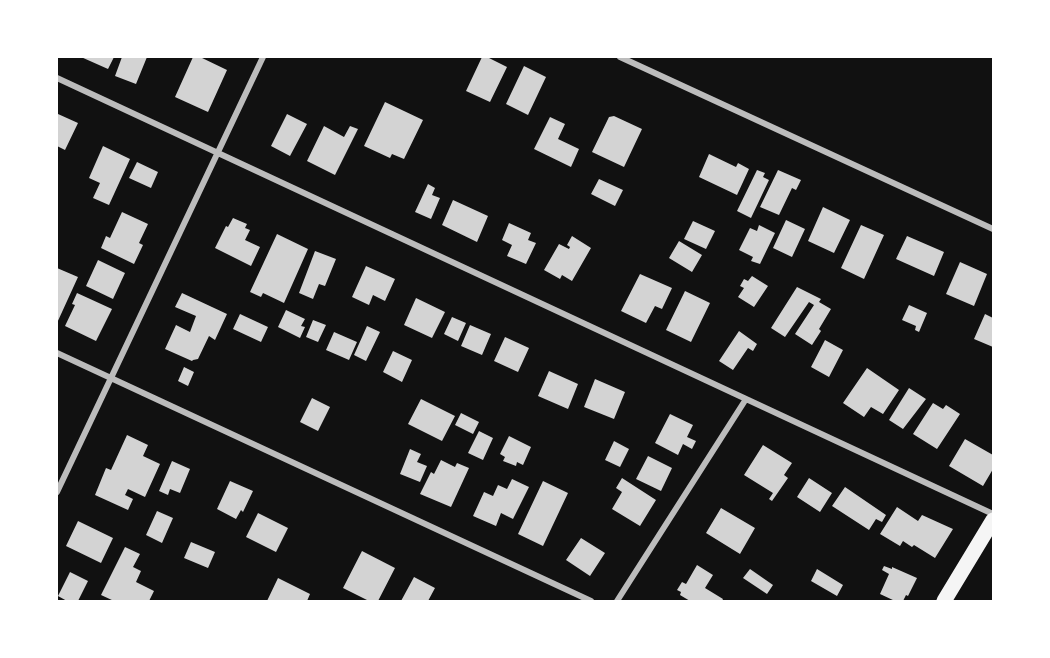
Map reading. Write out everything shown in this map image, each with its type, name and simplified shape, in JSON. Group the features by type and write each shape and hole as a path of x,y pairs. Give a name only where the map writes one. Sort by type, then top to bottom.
{"main road":[{"path":"944,601 993,520"}],"street":[{"path":"57,492 263,57"},
{"path":"620,57 993,229"},
{"path":"57,78 993,514"},
{"path":"57,353 591,601"},
{"path":"617,601 746,399"}],"building":[{"path":"81,57 114,57 108,69"},
{"path":"122,57 147,57 136,84 115,76"},
{"path":"193,57 200,57 227,70 208,112 175,97"},
{"path":"482,57 487,57 507,67 490,102 466,91"},
{"path":"524,66 546,77 528,115 506,104"},
{"path":"385,102 423,120 404,159 392,154 390,158 364,146"},
{"path":"58,114 78,123 65,150 57,146"},
{"path":"287,114 307,124 290,156 271,146"},
{"path":"614,116 642,129 624,167 592,152 609,117"},
{"path":"550,117 565,124 558,139 579,149 571,167 534,149"},
{"path":"324,126 344,137 350,126 358,129 335,175 307,161"},
{"path":"103,146 130,159 109,205 93,198 100,183 89,178"},
{"path":"709,154 736,167 738,163 749,169 737,195 699,177"},
{"path":"137,162 158,172 151,188 129,178"},
{"path":"757,170 765,173 763,177 769,180 751,218 737,211"},
{"path":"778,170 801,180 796,190 792,188 779,215 760,207"},
{"path":"599,179 623,190 615,206 591,194"},
{"path":"428,184 435,188 432,195 440,198 431,219 415,212"},
{"path":"453,200 488,216 477,242 442,225"},
{"path":"823,207 850,220 834,253 808,241"},
{"path":"122,212 148,224 139,243 143,245 134,264 101,248 106,236 110,238"},
{"path":"233,218 247,224 245,228 250,230 245,240 260,247 251,266 215,248 226,226 228,227"},
{"path":"786,220 805,229 792,257 773,248"},
{"path":"693,221 715,231 706,249 684,239"},
{"path":"509,223 531,233 528,240 536,243 526,264 507,256 512,245 502,240"},
{"path":"759,225 775,233 760,264 751,261 753,257 739,250 750,228 757,231"},
{"path":"861,225 884,235 864,279 841,268"},
{"path":"277,234 308,249 284,303 263,293 261,297 250,292"},
{"path":"572,236 591,248 572,281 562,275 560,279 544,270 559,244 569,249 567,245"},
{"path":"907,236 944,252 934,276 896,259"},
{"path":"679,241 702,255 692,272 669,258"},
{"path":"315,251 336,259 325,286 319,284 313,299 299,293"},
{"path":"98,260 125,273 113,299 86,286"},
{"path":"960,262 987,274 974,306 946,294"},
{"path":"366,266 395,279 385,301 373,295 369,305 352,297"},
{"path":"57,268 78,277 57,323"},
{"path":"640,274 672,288 662,309 655,306 646,323 621,311"},
{"path":"752,276 768,286 754,307 738,297 744,288 740,286 744,279 748,281"},
{"path":"797,287 821,299 819,302 831,309 812,345 795,334 814,305 809,302 785,337 771,328"},
{"path":"685,291 710,303 691,342 666,330"},
{"path":"77,293 112,309 96,341 65,326 75,305 72,304"},
{"path":"182,293 227,314 215,340 209,336 198,359 192,361 165,349 176,325 190,332 196,316 175,307"},
{"path":"416,298 445,312 432,338 404,325"},
{"path":"909,305 927,313 919,332 915,330 916,326 902,320"},
{"path":"286,310 305,319 301,326 305,327 300,338 278,327"},
{"path":"240,314 268,327 261,342 233,329"},
{"path":"985,314 993,318 993,347 974,339"},
{"path":"452,317 466,323 458,341 444,334"},
{"path":"313,320 326,325 318,342 306,337"},
{"path":"470,325 491,334 482,355 461,346"},
{"path":"367,326 380,332 366,361 354,355"},
{"path":"739,331 757,344 753,351 748,348 733,370 719,361"},
{"path":"334,332 357,342 349,360 326,350"},
{"path":"505,337 529,348 518,372 494,361"},
{"path":"825,340 843,350 829,377 811,367"},
{"path":"393,351 412,360 402,382 383,372"},
{"path":"184,367 194,372 188,386 178,381"},
{"path":"867,368 899,390 883,414 871,407 864,417 843,403"},
{"path":"549,371 578,384 568,409 538,396"},
{"path":"595,379 625,392 614,419 584,407"},
{"path":"909,388 926,399 903,429 889,420"},
{"path":"312,398 330,407 318,431 300,422"},
{"path":"421,399 455,416 442,441 408,424"},
{"path":"933,403 943,409 946,405 960,414 937,449 913,434"},
{"path":"461,413 479,422 473,434 455,425"},
{"path":"670,414 693,425 687,437 696,441 692,449 683,444 678,455 655,443"},
{"path":"479,431 493,438 483,460 468,453"},
{"path":"127,435 148,445 143,456 160,464 145,497 128,489 125,495 133,499 128,510 95,495 106,468 111,470"},
{"path":"509,436 531,447 523,465 517,462 516,466 503,461 505,457 500,454"},
{"path":"965,439 993,455 993,469 983,486 949,466"},
{"path":"614,441 629,449 620,467 605,460"},
{"path":"763,445 792,463 784,475 788,478 772,501 769,499 773,493 744,475"},
{"path":"410,449 421,454 417,462 427,466 420,482 400,474"},
{"path":"648,456 672,468 661,491 636,479"},
{"path":"441,460 455,467 457,463 469,468 451,507 420,494 431,472 434,474"},
{"path":"172,461 190,469 180,493 170,489 168,495 159,491"},
{"path":"622,478 656,500 640,526 612,509 622,492 616,488"},
{"path":"809,478 832,493 820,512 797,497"},
{"path":"512,479 529,487 513,519 501,513 496,526 473,516 484,492 493,496 498,485 507,489"},
{"path":"230,481 253,491 243,512 241,510 236,519 217,509"},
{"path":"543,481 568,493 543,546 518,534"},
{"path":"845,487 886,515 882,522 876,519 869,530 832,506"},
{"path":"897,507 918,521 922,515 953,529 935,558 914,545 912,547 903,541 900,546 880,534"},
{"path":"721,508 755,528 740,554 706,533"},
{"path":"157,511 173,518 162,543 146,535"},
{"path":"258,513 288,528 276,552 246,537"},
{"path":"78,521 113,538 101,563 66,546"},
{"path":"581,538 605,553 590,576 566,560"},
{"path":"191,542 215,552 208,568 184,558"},
{"path":"125,547 140,554 133,567 141,571 136,582 154,591 149,601 114,601 101,595"},
{"path":"362,551 395,568 378,601 369,601 343,588"},
{"path":"697,565 713,575 705,588 723,599 722,601 690,601 680,595 681,592 677,590 682,582 686,584"},
{"path":"884,566 917,578 903,601 895,601 880,594 889,574 882,570"},
{"path":"750,569 773,585 767,594 743,578"},
{"path":"817,569 843,585 837,596 811,581"},
{"path":"70,572 88,581 78,601 67,601 58,596"},
{"path":"414,577 435,588 428,601 401,601"},
{"path":"278,578 310,594 307,601 267,601"}]}
